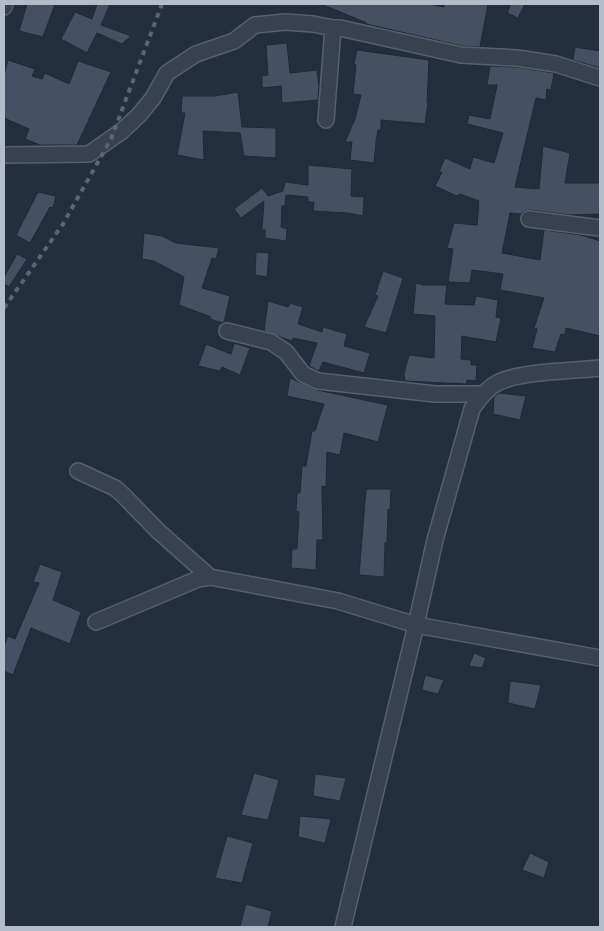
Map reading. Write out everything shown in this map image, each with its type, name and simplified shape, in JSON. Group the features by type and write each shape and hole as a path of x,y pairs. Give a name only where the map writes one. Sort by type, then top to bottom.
{"street":[{"path":"4,155 89,154 122,132 139,115 153,98 167,73 196,54 234,41 255,25 285,22 340,28 461,55 517,58 556,64 600,78"},
{"path":"326,120 333,28"},
{"path":"529,219 600,228"},
{"path":"227,331 271,342 286,352 303,374 318,381 435,394 483,394"},
{"path":"344,927 435,540 472,409 483,394 499,382 522,376 600,368"},
{"path":"78,471 114,488 158,532 210,576"},
{"path":"96,622 198,579 210,576 338,601 416,625 600,658"}],"building":[{"path":"27,4 55,4 43,37 19,31"},
{"path":"97,4 110,4 101,25 131,36 122,44 97,33 87,53 61,39 75,12 92,19"},
{"path":"321,4 428,4 444,7 445,4 488,4 480,47 462,46 366,24"},
{"path":"511,4 525,4 518,18 507,13"},
{"path":"287,43 290,73 317,70 318,100 282,103 281,86 262,88 262,76 268,75 266,45"},
{"path":"575,47 600,51 600,68 573,60"},
{"path":"357,50 429,60 428,103 425,124 381,120 381,130 378,130 374,163 350,160 352,142 345,142 355,119 361,95 353,94 356,65 354,64"},
{"path":"8,60 35,69 32,76 42,79 45,73 69,84 78,61 111,72 77,145 40,145 25,139 29,129 4,118 4,75"},
{"path":"490,66 516,67 554,73 551,90 547,89 546,100 536,98 515,187 539,189 543,146 570,153 565,183 600,183 600,214 569,215 530,210 521,214 510,213 502,253 540,260 544,230 581,235 600,241 600,336 566,328 565,335 561,334 555,352 532,348 537,329 534,328 544,298 500,290 503,274 472,270 470,283 448,282 453,249 447,248 454,223 477,225 479,201 460,194 457,196 435,186 442,172 439,172 445,158 470,169 473,157 494,163 503,133 467,124 469,115 490,119 497,85 487,85"},
{"path":"238,92 242,127 276,128 276,158 244,156 240,133 203,131 204,160 177,155 185,113 181,113 182,96 215,96"},
{"path":"308,165 352,169 351,196 364,197 363,216 313,211 314,202 308,202 308,197 286,195 285,206 282,206 281,227 287,229 286,241 265,238 265,230 262,230 264,201 241,218 234,209 262,188 268,196 283,191 285,182 308,185"},
{"path":"38,192 56,196 53,208 50,207 30,243 16,235"},
{"path":"144,233 162,236 176,243 219,248 216,259 212,258 202,288 230,296 223,323 179,305 184,277 154,261 142,259"},
{"path":"256,252 269,253 267,277 255,275"},
{"path":"17,254 27,259 9,287 4,284 4,277"},
{"path":"383,271 403,278 386,333 364,327 378,296 375,295"},
{"path":"416,283 423,285 447,285 445,304 474,305 476,296 498,300 496,317 501,318 496,342 462,336 461,359 471,360 471,365 477,365 476,381 467,380 466,384 405,381 404,374 409,355 434,358 435,316 413,314"},
{"path":"268,301 288,307 290,303 303,307 298,324 322,332 323,327 347,334 344,346 370,353 364,373 323,362 319,371 309,366 317,343 293,338 292,341 264,331"},
{"path":"234,343 250,348 240,375 222,367 220,371 198,366 206,344 231,354"},
{"path":"290,378 317,390 388,405 378,442 344,433 340,455 327,452 326,487 322,486 323,540 317,540 316,570 291,568 292,549 297,549 299,512 296,511 297,493 300,493 302,466 306,466 312,431 315,431 324,404 287,396"},
{"path":"499,393 526,396 520,420 493,414 494,397"},
{"path":"366,489 391,489 390,510 388,509 387,543 385,543 384,577 359,575"},
{"path":"40,564 62,572 53,600 81,612 70,644 31,628 13,675 4,671 4,646 8,636 15,639 39,583 33,582"},
{"path":"474,653 486,658 482,668 469,666"},
{"path":"425,675 444,680 438,694 422,690"},
{"path":"510,681 541,685 535,709 508,703"},
{"path":"254,773 279,780 268,820 241,815"},
{"path":"315,774 346,778 340,801 313,796"},
{"path":"300,816 331,819 325,843 298,837"},
{"path":"227,836 253,843 242,883 215,878"},
{"path":"530,853 549,862 544,878 522,870"},
{"path":"246,904 272,911 268,927 240,927"}],"railway":[{"path":"4,308 63,224 111,139 162,4"}]}
